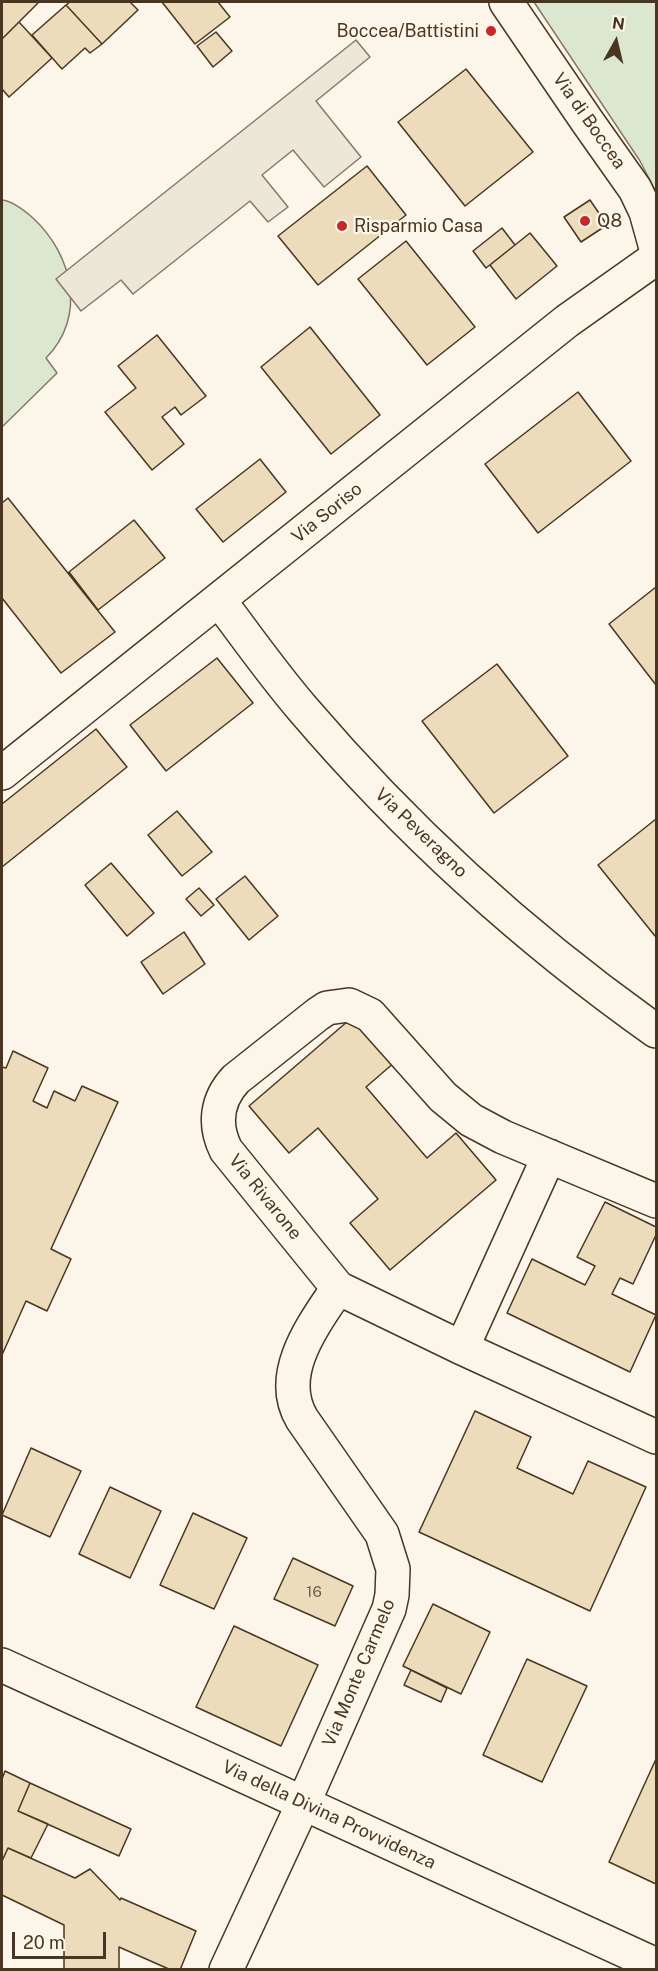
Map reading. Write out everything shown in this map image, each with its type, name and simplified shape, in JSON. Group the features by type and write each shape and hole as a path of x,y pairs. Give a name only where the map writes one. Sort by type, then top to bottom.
{"street":[{"name":"Via di Boccea","path":"506,2 635,189 646,212 657,248"},
{"name":"Via Soriso","path":"2,773 567,321 657,258"},
{"name":"Via Peveragno","path":"219,600 300,706 407,821 514,920 657,1031"},
{"name":"Via Rivarone","path":"657,1201 503,1137 460,1111 443,1097 370,1015 349,1005 327,1008 236,1079 228,1087 222,1099 218,1119 221,1139 236,1163 338,1288 462,1348 657,1437"},
{"path":"462,1348 549,1156"},
{"name":"Via Monte Carmelo","path":"226,1970 303,1804 389,1609 393,1582 391,1558 382,1534 302,1419 293,1393 295,1369 300,1355 315,1324 338,1288"},
{"name":"Via della Divina Provvidenza","path":"2,1665 657,1965"}],"green space":[{"path":"534,2 656,2 656,192 640,161"},
{"path":"2,200 22,209 47,233 66,268 70,287 70,305 67,324 59,342 46,358 57,373 2,427"}],"shaded area":[{"path":"356,40 370,57 316,101 361,157 324,187 293,150 262,175 288,207 268,222 250,201 133,294 121,280 81,311 56,279"}],"building":[{"path":"2,2 39,2 2,39"},
{"path":"70,2 130,2 138,10 102,44 66,5"},
{"path":"162,2 218,2 230,17 195,44"},
{"path":"66,5 102,44 90,53 85,48 62,69 32,35"},
{"path":"19,22 52,58 9,97 2,89 2,39"},
{"path":"216,32 232,51 213,67 197,46"},
{"path":"466,69 533,152 465,206 398,122"},
{"name":"Risparmio Casa","path":"367,166 406,215 318,285 278,236"},
{"name":"Q8","path":"590,200 607,225 581,242 564,217"},
{"path":"502,228 515,245 486,268 473,251"},
{"path":"530,233 557,266 516,299 490,265"},
{"path":"406,241 475,327 427,365 358,279"},
{"path":"310,327 380,415 331,454 261,367"},
{"path":"157,335 206,396 181,415 175,407 162,417 184,444 152,470 105,412 136,388 118,366"},
{"path":"578,392 631,461 538,533 485,464"},
{"path":"260,459 286,492 223,542 196,509"},
{"path":"8,498 115,632 61,673 2,598 2,503"},
{"path":"134,520 165,558 98,610 69,572"},
{"path":"656,587 656,685 609,624"},
{"path":"217,658 253,703 166,771 130,725"},
{"path":"497,664 568,756 494,813 422,721"},
{"path":"96,729 127,767 2,867 2,804"},
{"path":"177,811 212,852 182,876 148,835"},
{"path":"656,819 656,935 655,936 598,865"},
{"path":"111,863 154,913 127,936 85,885"},
{"path":"245,876 278,916 249,940 216,899"},
{"path":"199,888 214,905 201,916 186,899"},
{"path":"184,932 205,964 163,994 141,962"},
{"path":"355,1015 395,1062 366,1087 427,1158 456,1133 496,1180 390,1270 350,1223 378,1199 318,1128 289,1153 249,1106"},
{"path":"13,1051 48,1068 33,1101 47,1108 54,1091 75,1101 82,1086 118,1102 51,1249 71,1259 47,1311 26,1301 2,1355 2,1067 6,1068"},
{"path":"605,1202 656,1227 656,1235 633,1284 620,1278 612,1294 656,1315 630,1372 507,1313 532,1259 585,1285 595,1266 577,1257"},
{"path":"475,1411 531,1437 517,1468 573,1494 588,1461 646,1487 590,1611 419,1532"},
{"path":"31,1448 81,1471 50,1537 2,1515"},
{"path":"110,1487 161,1511 130,1578 79,1554"},
{"path":"193,1513 247,1538 214,1609 160,1585"},
{"path":"293,1558 353,1586 335,1626 274,1599"},
{"path":"433,1604 490,1632 461,1694 403,1666"},
{"path":"234,1626 318,1665 281,1746 196,1707"},
{"path":"527,1659 587,1686 542,1782 483,1755"},
{"path":"411,1670 447,1688 441,1702 404,1685"},
{"path":"656,1759 656,1884 609,1862"},
{"path":"5,1771 30,1783 18,1811 48,1824 31,1858 8,1848 2,1861 2,1779"},
{"path":"30,1783 131,1829 119,1856 18,1811"},
{"path":"8,1848 75,1878 90,1869 120,1900 121,1898 196,1931 180,1970 171,1970 119,1947 119,1970 64,1970 64,1925 2,1895 2,1861"}],"place":[{"name":"Boccea/Battistini","path":"491,31"},
{"name":"Q8","path":"585,221"},
{"name":"Risparmio Casa","path":"342,226"}]}
